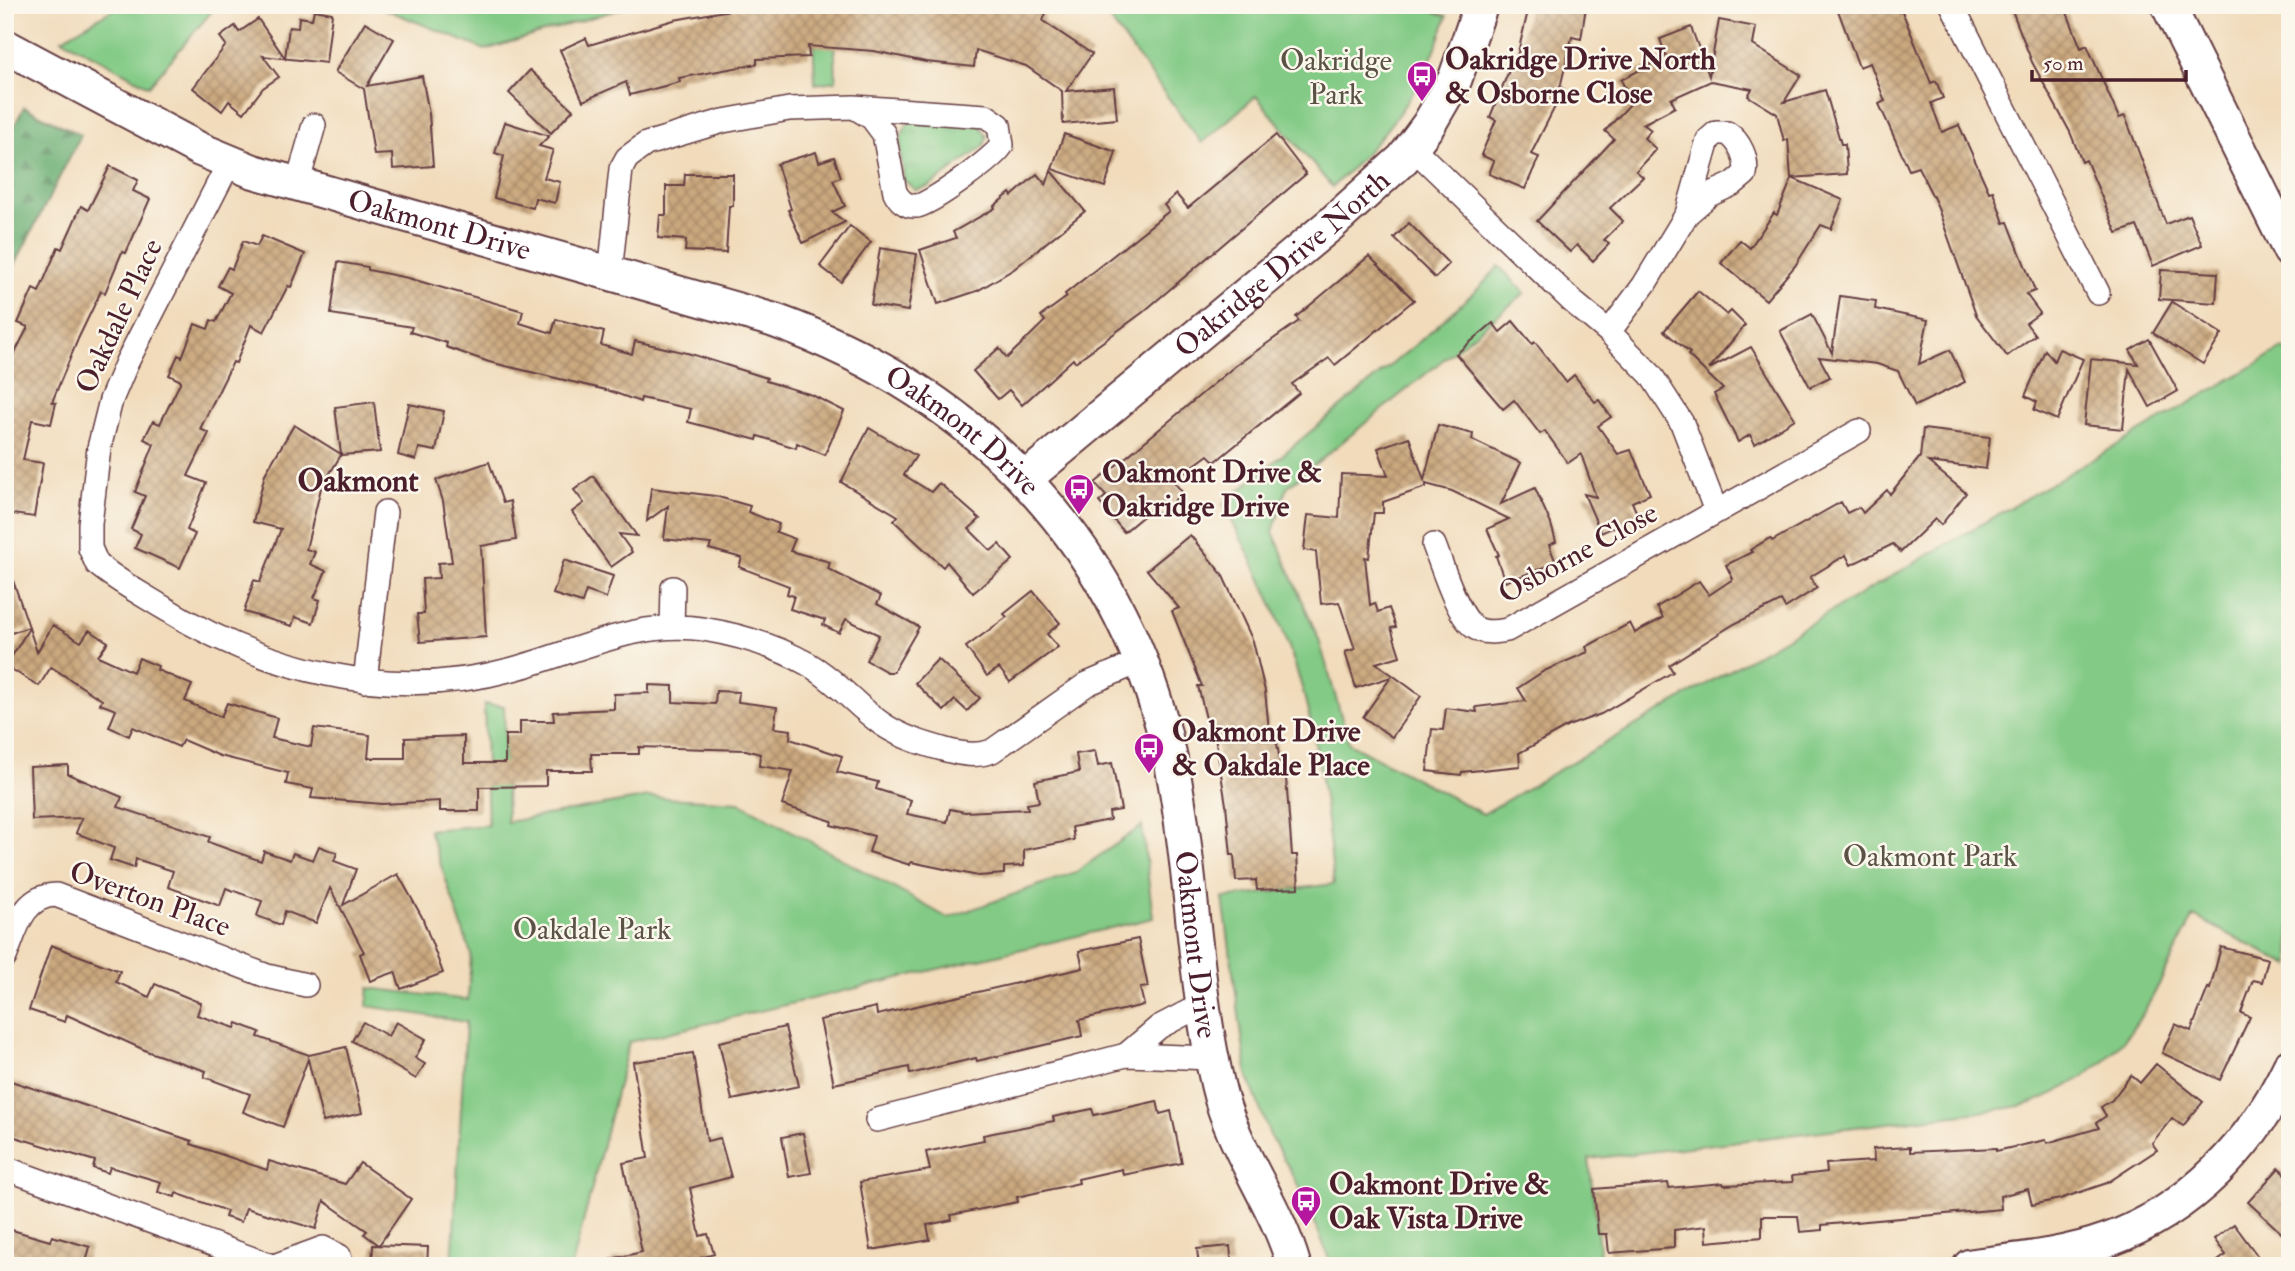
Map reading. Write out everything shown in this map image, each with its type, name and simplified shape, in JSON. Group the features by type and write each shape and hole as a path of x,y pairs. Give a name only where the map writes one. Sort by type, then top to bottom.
{"street":[{"name":"Oakridge Drive North","path":"1026,478 1331,224 1412,147 1455,79 1481,5"},
{"path":"1952,5 2098,293"},
{"path":"2168,5 2290,251"},
{"name":"Oakmont Drive","path":"5,46 229,163 297,185 773,320 842,347 897,375 948,411 1026,478 1064,523 1090,561 1141,661 1161,717 1172,769 1213,1058 1230,1125 1278,1219 1294,1266"},
{"path":"610,274 621,169 636,149 750,114 789,109 854,107 986,116 999,125 1002,145 993,158 923,204 909,205 900,200 895,192 881,128 854,107"},
{"path":"297,185 314,125"},
{"path":"1412,147 1573,302 1609,332 1651,375 1674,409 1693,447 1716,511"},
{"name":"Oakdale Place","path":"229,163 122,371 111,400 99,448 90,524 90,548 97,564 221,640 311,672 365,681 408,684 459,680 512,669 641,631 672,627 740,637 786,654 824,675 873,716 900,734 937,747 974,755 992,751 1087,684 1141,661"},
{"path":"1609,332 1644,285 1687,214"},
{"name":"Osborne Close","path":"1434,545 1468,620 1478,629 1497,631 1517,626 1859,431"},
{"path":"365,681 385,512"},
{"path":"672,627 673,589"},
{"name":"Overton Place","path":"5,957 29,904 40,897 56,895 267,976 306,985"},
{"path":"1126,1055 1159,1027 1205,1003"},
{"path":"877,1120 1126,1055 1213,1058"},
{"path":"1970,1266 2080,1249 2108,1240 2157,1216 2208,1180 2230,1158 2263,1116 2288,1076"},
{"path":"5,1168 273,1266 323,1248 334,1251 342,1266"}],"green space":[{"path":"121,5 217,5 149,86 62,39"},
{"path":"375,5 633,5 485,50"},
{"path":"812,5 833,5 836,81 815,84"},
{"name":"Oakridge Park","path":"1099,5 1415,5 1447,16 1416,88 1386,130 1332,187 1256,96 1202,143"},
{"path":"24,107 81,135 5,284 5,144"},
{"path":"913,119 980,125 987,137 984,146 930,186 915,190 904,180 900,147 903,132"},
{"name":"Oakmont Park","path":"1499,266 1525,293 1287,487 1273,532 1319,640 1349,743 1483,814 2284,348 2290,357 2290,966 2194,916 2150,1001 2119,1046 2098,1066 2072,1084 2032,1103 1980,1112 1589,1159 1601,1266 1332,1266 1303,1193 1270,1135 1247,1074 1223,898 1334,884 1318,757 1302,687 1284,633 1262,580 1223,504 1420,341 1480,287"},
{"name":"Oakdale Park","path":"484,704 504,706 507,822 649,797 739,802 948,918 1076,872 1142,826 1153,918 629,1042 572,1266 452,1266 466,1022 367,1006 369,988 468,1000 471,954 429,830 488,825"}],"building":[{"path":"758,5 896,5 920,9 921,5 979,5 1007,9 1008,5 1022,5 1046,13 1043,21 1092,54 1066,91 1114,87 1117,119 1063,124 1062,91 1026,66 976,50 974,67 926,62 874,51 808,46 809,57 757,59 757,64 679,78 680,82 630,95 626,82 583,101 560,50 586,38 589,45 674,20"},
{"path":"1548,5 1586,7 1581,39 1572,37 1560,88 1564,89 1531,154 1539,157 1525,189 1489,174 1494,161 1481,155 1496,120 1490,117 1510,68 1514,69 1529,7 1547,11"},
{"path":"1836,5 1897,5 1899,12 1902,11 1931,83 1936,81 1943,98 1931,103 1942,132 1959,125 1989,192 1993,191 2004,223 2008,222 2035,291 2026,294 2040,313 2026,323 2035,335 2007,356 1976,315 1936,203 1918,167 1909,170 1879,104 1885,101 1870,63 1859,67"},
{"path":"2010,5 2064,5 2081,48 2087,45 2119,118 2125,116 2166,224 2189,215 2202,245 2153,266 2137,226 2117,233 2086,160 2082,162 2070,132 2032,62"},
{"path":"314,10 332,13 326,63 263,56 279,77 263,88 244,113 229,101 222,111 193,88 226,45 220,37 235,26 239,32 258,19 285,58 289,27 298,28 299,17 312,19"},
{"path":"1719,20 1756,27 1753,45 1801,75 1784,102 1825,90 1841,144 1845,144 1847,174 1791,178 1788,139 1784,141 1777,114 1748,96 1752,89 1711,81 1671,99 1675,107 1643,124 1651,130 1644,138 1656,149 1636,171 1643,177 1610,208 1623,221 1604,240 1609,244 1593,261 1577,245 1570,252 1537,221 1614,139 1605,131 1632,102 1621,80 1666,56 1660,39 1691,27 1709,76"},
{"path":"365,22 394,39 367,86 422,76 429,114 433,166 393,169 392,154 374,155 364,89 335,72"},
{"path":"530,70 573,110 551,133 509,93"},
{"path":"505,122 549,136 539,146 553,150 544,178 560,182 555,203 535,198 533,208 494,198 504,156 495,153"},
{"path":"1064,134 1116,152 1105,187 1052,169"},
{"path":"1276,135 1306,174 1142,313 1075,362 1073,359 1022,405 1009,390 998,399 973,371 999,348 1007,358 1045,321 1041,316 1067,297 1065,294 1169,211 1164,205 1176,194 1188,208"},
{"path":"816,152 819,162 834,157 841,177 833,180 845,206 832,212 845,222 803,243 788,210 791,209 777,164"},
{"path":"110,166 138,180 133,191 150,199 126,253 122,252 105,293 101,291 78,339 52,402 56,403 51,424 32,420 23,460 43,463 34,517 5,513 5,372 28,327 18,323 33,289 39,292 58,247 62,249 81,206 88,210"},
{"path":"1051,171 1085,211 1014,269 977,291 938,304 920,250 956,238 953,232 995,208 994,206 1010,193 1012,196 1037,174 1046,185"},
{"path":"685,174 733,174 733,206 729,206 726,253 685,251 686,240 658,238 660,215 666,215 666,186 684,186"},
{"path":"1792,178 1843,200 1831,229 1821,225 1795,266 1766,300 1721,263 1740,240 1750,248 1774,213 1777,215"},
{"path":"1409,223 1449,264 1435,278 1394,238"},
{"path":"850,226 871,242 841,282 820,266"},
{"path":"262,236 305,254 291,287 288,286 264,332 251,325 236,363 233,362 200,429 209,433 188,476 206,483 187,530 195,534 180,568 135,548 141,534 131,529 145,496 135,492 154,444 144,439 153,421 160,424 181,381 169,375 178,355 182,357 195,324 208,329 211,320 216,322 231,293 218,286 228,267 232,269 243,241 257,246"},
{"path":"880,248 917,254 908,311 871,305"},
{"path":"1369,256 1414,300 1335,365 1329,358 1292,384 1299,393 1215,462 1208,455 1173,481 1183,493 1158,514 1153,508 1124,532 1099,502 1106,496 1095,483 1235,366 1299,321 1296,317"},
{"path":"338,262 368,267 368,270 408,278 523,311 520,323 552,333 556,319 604,332 601,345 632,354 635,341 691,354 767,378 766,381 812,395 844,411 825,455 797,443 796,448 758,436 757,440 688,422 691,409 641,398 640,402 610,391 489,362 446,347 447,343 410,332 412,327 331,314"},
{"path":"2161,270 2218,273 2216,303 2159,299"},
{"path":"1698,291 1727,315 1731,311 1745,325 1709,369 1751,347 1795,419 1755,444 1750,435 1738,442 1714,394 1723,389 1688,355 1690,353 1664,331"},
{"path":"1840,296 1876,301 1875,309 1928,320 1919,364 1950,350 1965,382 1915,406 1898,371 1877,364 1819,357 1830,377 1810,387 1780,331 1812,314 1832,353"},
{"path":"2172,302 2222,334 2203,364 2153,333"},
{"path":"1513,321 1532,344 1535,342 1566,382 1574,375 1595,402 1599,400 1611,417 1598,426 1618,454 1631,450 1650,494 1632,502 1638,516 1601,533 1584,494 1596,497 1581,454 1568,463 1545,431 1540,434 1514,400 1503,409 1456,354 1493,323 1500,332"},
{"path":"2149,339 2178,391 2150,407 2129,369 2123,429 2084,425 2091,359 2138,364 2130,350"},
{"path":"2059,349 2083,359 2057,420 2034,410 2037,402 2025,396 2045,350 2054,361"},
{"path":"374,402 380,452 341,455 321,488 306,549 315,552 310,564 326,571 314,598 320,600 313,623 295,617 292,626 244,612 254,580 260,582 281,529 253,522 265,474 294,425 341,454 335,407"},
{"path":"409,404 444,411 436,451 419,448 416,460 398,455"},
{"path":"1438,425 1473,434 1472,440 1521,463 1501,504 1535,488 1551,524 1556,542 1549,545 1556,563 1505,582 1496,556 1499,555 1487,529 1509,519 1452,491 1426,484 1426,487 1383,502 1383,513 1374,513 1369,558 1365,557 1370,605 1375,603 1378,612 1389,608 1396,627 1391,628 1400,656 1376,663 1421,696 1392,737 1363,717 1391,677 1356,688 1345,652 1355,649 1339,602 1321,604 1316,552 1304,550 1308,515 1339,518 1341,474 1388,476 1378,448 1409,437 1424,480"},
{"path":"869,428 916,456 904,475 931,492 939,483 980,519 969,529 991,551 999,544 1013,560 973,593 947,562 943,567 894,521 898,516 841,482"},
{"path":"1923,429 1990,437 1986,469 1928,462 1966,493 1941,525 1935,519 1901,552 1893,544 1851,565 1846,555 1810,577 1817,588 1785,608 1781,601 1734,624 1669,665 1673,672 1601,714 1568,726 1519,753 1520,766 1462,772 1461,775 1427,771 1432,729 1443,730 1446,708 1477,712 1476,707 1526,701 1518,688 1544,671 1588,652 1586,647 1630,623 1635,633 1663,618 1657,607 1699,581 1709,595 1733,579 1726,565 1752,552 1750,550 1770,538 1772,541 1841,502 1847,513 1859,507 1863,513 1887,490 1890,494 1920,457"},
{"path":"489,462 503,503 510,501 516,540 481,546 486,637 420,642 417,614 424,614 422,579 439,578 438,563 452,562 443,501 436,480"},
{"path":"593,476 637,536 619,534 632,552 611,567 572,512 584,503 574,490"},
{"path":"651,488 715,496 750,506 748,512 779,524 776,532 795,539 790,551 830,562 828,569 881,596 877,604 919,627 893,672 887,672 866,660 879,635 846,619 839,633 823,625 825,620 790,609 794,596 787,594 789,586 739,567 742,558 709,549 711,544 664,539 668,506 647,521"},
{"path":"1190,535 1222,574 1253,641 1265,691 1270,739 1276,738 1283,778 1286,778 1292,855 1297,855 1299,888 1257,890 1256,880 1236,881 1214,730 1209,731 1198,686 1202,686 1172,611 1179,608 1147,570"},
{"path":"564,560 613,576 606,598 586,591 582,603 553,594"},
{"path":"5,566 8,566 29,627 5,635"},
{"path":"1033,591 1060,623 1047,634 1058,647 1010,682 999,668 987,676 966,647 1007,617 1004,614"},
{"path":"53,625 81,642 89,630 108,642 98,656 133,672 139,658 158,666 157,670 192,685 185,701 221,717 227,703 277,718 272,738 311,747 314,728 370,735 368,758 405,758 405,738 464,736 464,763 505,763 505,735 520,735 520,721 554,721 553,712 614,709 614,694 649,693 649,685 673,686 673,702 715,704 716,691 739,692 738,702 777,707 774,728 791,730 790,739 842,756 837,772 878,782 876,789 911,800 907,814 947,822 950,809 965,812 1028,809 1027,804 1039,802 1035,781 1079,772 1076,754 1095,751 1098,766 1112,763 1121,810 1109,812 1110,820 1072,827 1074,840 1024,850 1024,866 1004,867 1004,874 978,876 911,862 910,865 869,852 874,836 831,825 832,821 782,805 793,771 759,766 760,754 746,750 639,747 639,754 591,754 592,771 546,771 546,786 479,787 479,811 440,811 440,801 382,804 311,798 313,789 286,784 288,773 220,756 183,740 179,747 133,727 129,736 109,727 116,710 100,704 102,700 51,667 39,686 6,666 29,628 37,652"},
{"path":"938,659 980,698 967,711 955,700 944,711 915,683"},
{"path":"68,765 68,774 122,797 118,807 210,837 208,842 261,861 264,851 290,860 293,853 313,860 319,846 337,853 334,861 356,869 343,905 398,874 422,917 443,973 401,989 395,972 370,981 360,954 364,952 330,888 316,923 285,911 281,925 257,916 262,901 226,888 220,906 168,887 173,871 136,859 134,868 110,860 114,848 76,833 82,818 32,820 30,767"},
{"path":"1138,939 1148,987 1140,988 1144,1005 1079,1020 1082,1036 910,1074 909,1067 834,1084 820,1020 876,1007 877,1015 1083,968 1079,951"},
{"path":"51,945 120,971 116,982 149,997 155,984 201,1003 197,1015 235,1028 237,1023 260,1032 258,1037 309,1055 346,1047 362,1113 323,1122 308,1059 283,1127 243,1112 250,1094 204,1077 206,1071 149,1052 67,1015 65,1022 29,1010"},
{"path":"2221,947 2268,959 2262,982 2253,980 2241,1013 2250,1017 2220,1080 2162,1053 2175,1024 2191,1031 2208,988 2210,989"},
{"path":"363,1022 388,1036 396,1022 426,1039 415,1058 425,1064 416,1079 352,1041"},
{"path":"785,1027 799,1086 732,1100 719,1042"},
{"path":"693,1053 707,1141 720,1138 731,1177 690,1188 700,1236 708,1234 714,1254 674,1266 612,1266 611,1259 642,1252 623,1163 648,1158 633,1062"},
{"path":"2156,1064 2203,1102 2183,1126 2172,1118 2152,1143 2157,1150 2107,1183 2060,1199 2032,1205 2028,1189 2000,1196 2001,1209 1822,1225 1822,1230 1800,1232 1798,1216 1762,1216 1762,1237 1707,1242 1706,1226 1674,1230 1674,1248 1609,1253 1607,1234 1598,1234 1594,1189 1668,1183 1669,1188 1723,1183 1793,1182 1792,1176 1827,1172 1826,1164 1874,1161 1873,1149 1910,1147 1910,1152 1996,1148 1996,1151 2046,1140 2047,1143 2099,1128 2096,1123 2106,1116 2101,1107 2112,1100 2131,1075 2140,1083"},
{"path":"5,1079 192,1141 191,1144 267,1170 269,1161 345,1184 360,1163 411,1199 379,1245 364,1234 367,1231 324,1201 316,1229 246,1208 241,1222 225,1217 227,1211 176,1193 175,1197 158,1192 161,1182 110,1167 108,1173 93,1168 95,1161 5,1134"},
{"path":"1157,1101 1160,1114 1171,1111 1182,1163 1123,1175 1122,1169 1078,1179 1079,1183 1017,1197 1018,1202 951,1215 952,1220 927,1225 930,1240 871,1250 860,1182 930,1170 926,1152 984,1140 983,1135 1054,1121 1053,1117 1092,1109 1094,1115"},
{"path":"803,1133 811,1173 789,1177 782,1137"},
{"path":"2279,1168 2290,1178 2290,1241 2248,1202"},
{"path":"2234,1224 2265,1266 2211,1266 2226,1255 2214,1239"},
{"path":"5,1228 50,1241 52,1236 90,1247 85,1266 5,1266"},
{"path":"373,1245 428,1247 427,1266 372,1266"},
{"path":"1230,1246 1232,1266 1199,1266 1197,1249"}],"place":[{"name":"Oakridge Drive North & Osborne Close","path":"1422,103"},
{"name":"Oakmont Drive & Oakridge Drive","path":"1079,516"},
{"name":"Oakmont Drive & Oakdale Place","path":"1149,775"},
{"name":"Oakmont Drive & Oak Vista Drive","path":"1306,1228"}],"district":[{"name":"Oakmont","path":"358,481"}]}
